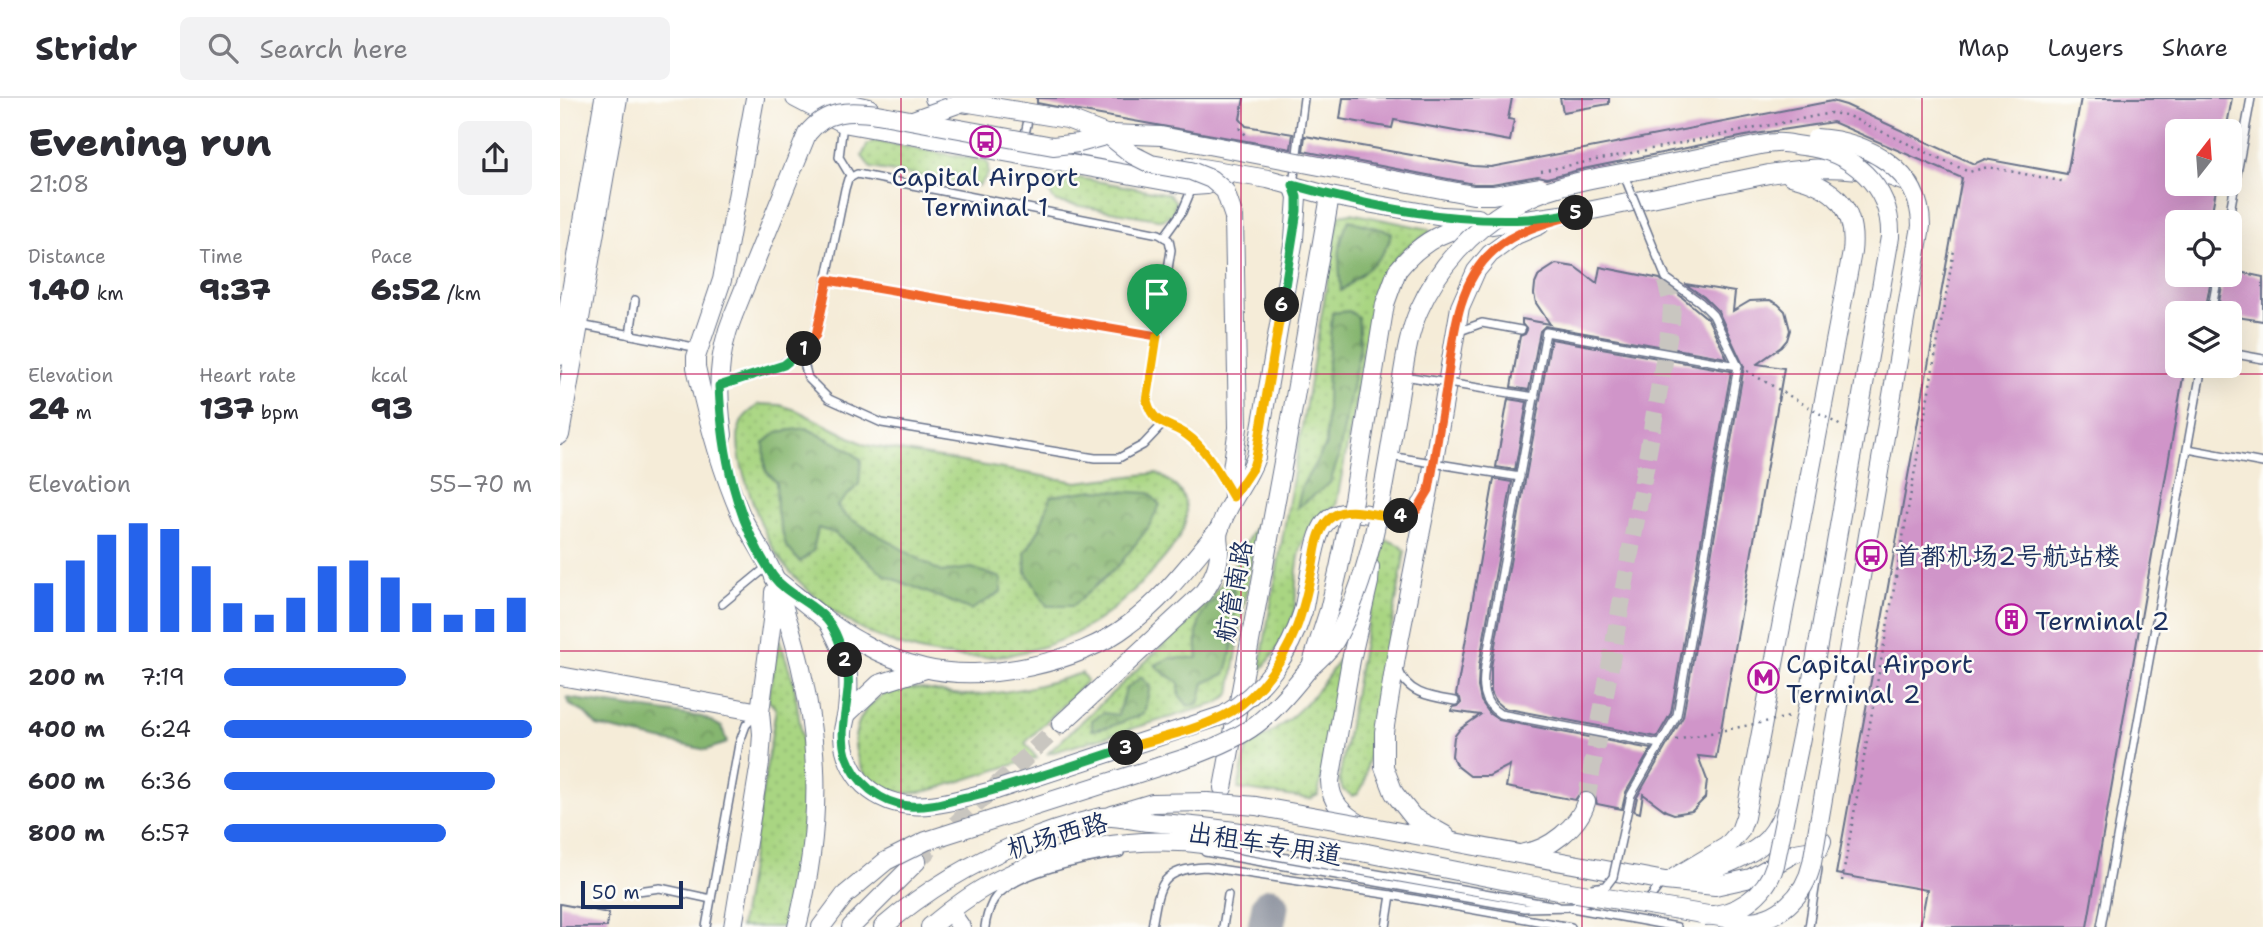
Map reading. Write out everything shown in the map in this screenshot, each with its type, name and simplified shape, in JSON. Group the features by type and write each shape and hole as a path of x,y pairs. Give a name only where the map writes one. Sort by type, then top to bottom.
{"street":[{"path":"560,356 604,98"},
{"path":"560,435 618,98"},
{"path":"755,98 722,280 696,367 699,387 740,512 771,572 807,688 816,767 813,848 797,927"},
{"path":"795,98 843,123 1193,186 1207,185 1231,175 1241,174"},
{"path":"826,98 1241,174 1330,196 1442,216 1527,219"},
{"path":"934,98 1200,147 1241,174"},
{"path":"913,120 963,102 1161,136 1463,194 1483,195 1534,187 1557,187"},
{"path":"731,484 720,410 722,348 799,151 812,128 826,117 847,111 913,120 1191,171 1211,179 1225,191 1234,217 1238,428 1232,469 1233,497"},
{"path":"1066,119 1108,135 1130,153 1151,164"},
{"path":"1053,146 1079,144 1108,135 1161,136"},
{"path":"1101,817 1241,830 1517,883 1747,922 1770,917 1787,906 1799,894 1811,868 1921,229 1920,208 1909,183 1896,168 1873,153 1852,144 1826,139 1774,143 1557,187 1514,205 1496,217 1474,234 1446,265 1419,311 1411,333 1370,553 1369,579 1350,660 1330,781 1332,796 1339,808 1362,825"},
{"path":"1704,916 1724,912 1758,895 1769,881 1780,846 1890,237 1886,209 1874,183 1847,159 1822,149 1774,143"},
{"path":"883,927 945,880 987,856 1044,833 1152,803 1256,806 1514,854 1665,881 1724,886 1765,871 1795,853 1819,849 1822,846 1928,215 1918,190 1892,176 1872,171 1794,170 1634,201 1531,228 1507,240 1493,251 1470,282 1460,307 1429,490 1396,657 1383,739 1383,760 1387,779 1403,806 1419,821 1447,836 1478,847"},
{"path":"1665,881 1693,879 1743,858 1759,848 1780,820 1791,784 1890,222 1886,203 1874,187 1853,177 1814,170"},
{"path":"1665,881 1683,874 1727,846 1740,831 1745,817 1852,252 1851,220 1841,202 1812,183 1790,176 1769,174"},
{"path":"771,572 828,621 874,650 926,669 966,672 1017,668 1052,660 1102,641 1126,627 1176,579 1220,528 1233,497 1253,467 1294,239 1297,197 1293,185"},
{"name":"航管南路","path":"1223,788 1296,397 1330,196"},
{"path":"1634,201 1666,281"},
{"path":"1310,667 1329,610 1339,568 1385,304 1397,271 1418,248 1442,234 1458,229 1588,211"},
{"path":"828,621 847,666 850,684 843,737 850,764 863,784 885,799 901,805 923,806 996,790 1224,715 1246,701 1281,660 1293,640 1303,611 1319,535 1327,521 1336,514 1347,511 1391,518 1414,513 1422,505 1429,490"},
{"path":"1391,518 1410,531 1416,558"},
{"path":"1060,724 1202,594 1217,565 1220,528"},
{"path":"821,927 845,895 881,864 926,841 1230,742 1250,730 1268,715 1335,641 1370,553"},
{"path":"733,927 761,756 760,712 773,613 771,572"},
{"path":"847,714 879,684 926,669"},
{"path":"560,676 760,712"},
{"path":"1514,854 1540,849 1553,842 1578,818 1586,802"},
{"name":"机场西路","path":"930,927 976,892 1001,878 1058,857 1094,848 1165,840 1214,840"},
{"path":"851,927 917,860"},
{"path":"950,911 961,927"}],"lane":[{"path":"1293,185 1304,98"},
{"path":"2230,210 2251,98"},
{"path":"1020,154 1029,115"},
{"path":"843,123 839,156 851,177"},
{"path":"1517,883 1566,884 1595,888 1606,886 1610,882 1618,860 1629,802 1677,715 1738,366 1713,315 1700,302 1666,278 1623,173"},
{"path":"719,386 784,365 802,352 816,335 845,188 851,177 857,174 1159,234 1169,240 1171,250 1147,401 1155,418 1187,435 1200,448 1233,497"},
{"path":"1164,237 1182,212 1193,186"},
{"path":"828,280 1157,336"},
{"path":"630,335 635,300"},
{"path":"1455,333 1482,323 1521,330"},
{"path":"579,325 700,348"},
{"path":"1659,744 1500,714 1488,703 1483,685 1546,332 1738,366"},
{"path":"802,352 808,378 829,399 882,423 1095,458 1119,458 1143,445 1163,424"},
{"path":"2242,355 2263,359"},
{"path":"1403,376 1535,397"},
{"path":"2101,927 2200,378"},
{"path":"2188,449 2263,463"},
{"path":"1388,456 1520,477"},
{"path":"722,604 771,572"},
{"path":"1396,657 1403,679 1413,689 1422,694 1455,701"},
{"path":"706,927 739,744 746,725 760,712"},
{"path":"724,927 760,712"},
{"path":"1214,840 1676,927"},
{"path":"1809,927 1822,846"},
{"name":"出租车专用道","path":"985,927 994,899 1015,883 1044,870 1129,851 1182,850 1211,853 1514,907 1566,907"},
{"path":"1152,927 1158,893 1166,878 1177,870 1191,867 1391,895 1571,927"},
{"path":"1566,907 1596,899 1643,904 1650,900 1660,883 1665,881"},
{"path":"638,891 660,888 711,900"},
{"path":"1223,927 1228,895"},
{"path":"1386,927 1391,895"}],"path":[{"path":"1842,881 1954,250"},
{"path":"1738,366 1856,435"},
{"path":"1659,744 1806,713"}],"green space":[{"path":"874,141 985,161 988,164 988,174 979,186 871,168 862,156 867,145"},
{"path":"1062,175 1169,194 1176,202 1174,212 1163,220 1056,202 1049,193 1050,184 1054,177"},
{"path":"1351,213 1429,229 1430,233 1395,258 1375,296 1336,506 1317,518 1305,537 1298,560 1294,616 1282,641 1259,672 1339,215"},
{"path":"1349,220 1391,232 1379,257 1341,291 1340,246"},
{"path":"1349,311 1358,317 1360,346 1338,459 1330,483 1297,508 1302,486 1326,445 1332,313"},
{"path":"759,404 780,405 796,410 866,445 1077,482 1157,473 1181,493 1185,503 1185,522 1171,549 1131,593 1100,619 1060,640 1027,651 992,657 957,657 923,652 889,642 858,627 828,607 803,586 776,553 756,511 739,452 739,428 743,419"},
{"path":"806,428 848,449 861,460 859,484 837,506 846,516 941,572 972,568 1001,578 1001,592 971,610 886,576 834,533 818,528 813,551 800,562 786,546 777,512 776,482 765,470 764,443 777,432"},
{"path":"1095,490 1149,493 1160,505 1148,528 1119,565 1073,606 1047,606 1026,572 1025,553 1039,530 1051,496"},
{"path":"1257,523 1230,694 1218,703 1047,754 1190,620 1226,579"},
{"path":"1387,540 1400,545 1405,551 1364,784 1358,794 1353,796 1343,790 1339,780 1364,641"},
{"path":"1233,588 1235,631 1225,674 1204,683 1199,704 1188,706 1179,695 1179,682 1155,665 1170,658 1198,658 1197,635 1202,616 1213,600"},
{"path":"779,638 794,683 803,745 804,851 791,927 740,927 776,709 768,700"},
{"path":"1345,650 1318,795 1310,799 1238,789 1247,748 1303,706"},
{"path":"1082,673 1087,681 1025,743 1037,758 935,789 909,793 881,787 869,779 860,764 855,741 859,722 876,700 889,692 908,688 968,695 997,693"},
{"path":"1141,677 1150,686 1144,714 1109,727 1092,730 1092,720 1103,713 1118,715 1126,689"},
{"path":"567,698 702,717 722,727 727,743 706,750 597,726 585,713 570,705"}],"building":[{"path":"1037,98 1244,98 1240,119 1246,126 1293,134 1291,149 1037,103"},
{"path":"1343,98 1512,98 1508,119 1514,120 1510,141 1394,120 1392,128 1340,119"},
{"path":"1560,98 1609,98 1609,104 1563,112"},
{"name":"Terminal 2","path":"2081,98 2232,98 2228,119 2165,119 2165,196 2215,196 2212,210 2165,210 2165,287 2210,287 2207,301 2165,301 2165,378 2183,378 2087,927 1920,927 1927,890 1836,874 1962,178 1833,122 1755,134 1547,178 1538,176 1492,184 1474,184 1303,151 1305,136 1491,167 1832,101 1974,164 1985,159 2067,174"},
{"path":"1556,264 1575,267 1597,283 1600,267 1660,279 1708,319 1727,358 1545,326 1540,331 1529,390 1511,387 1520,336 1527,330 1522,319 1550,324 1536,303 1535,284 1539,275"},
{"path":"2242,273 2263,277 2263,321 2242,318 2242,301 2219,301 2222,287 2242,287"},
{"path":"1685,284 1735,292 1733,311 1750,301 1770,300 1785,311 1790,330 1781,347 1757,364 1784,368 1716,758 1698,756 1707,780 1705,798 1692,811 1674,814 1643,794 1640,813 1634,811 1637,797 1683,717 1744,367 1718,311"},
{"path":"1551,339 1731,371 1671,713 1657,737 1503,708 1495,701 1491,692 1491,667"},
{"path":"1508,399 1527,402 1515,470 1496,467"},
{"path":"1494,479 1512,482 1479,665 1478,687 1481,701 1490,714 1499,720 1651,749 1626,792 1622,809 1597,804 1590,791 1580,793 1575,800 1506,787 1510,765 1489,776 1470,776 1456,765 1452,756 1454,737 1460,729 1480,715 1452,711 1453,707 1461,703 1456,695"},
{"path":"560,904 609,913 607,927 560,927"}],"taxiway":[{"path":"1266,927 1270,906"}],"tunnel":[{"path":"1586,802 1671,322 1672,304 1666,281"},
{"path":"917,861 1061,724"}],"place":[{"name":"Capital Airport Terminal 1","path":"985,141"},
{"name":"首都机场2号航站楼","path":"1871,555"},
{"name":"Terminal 2","path":"2012,620"},
{"name":"Capital Airport Terminal 2","path":"1763,678"}],"route":[{"path":"1293,185 1330,196 1464,218 1527,219 1588,211 1516,235 1493,251 1478,268 1458,314 1426,498 1414,513 1407,515 1391,518 1347,511 1336,514 1327,521 1319,535 1303,611 1293,640 1265,681 1246,701 1210,722 996,790 916,806 897,804 878,795 860,780 847,756 843,732 850,684 847,666 835,634 828,621 774,578 740,512 731,484 719,386 784,365 802,352 816,335 828,280 1157,336 1147,401 1150,411 1163,424 1187,435 1200,448 1233,497 1253,467 1256,457 1294,239 1297,197 1293,185"}]}
